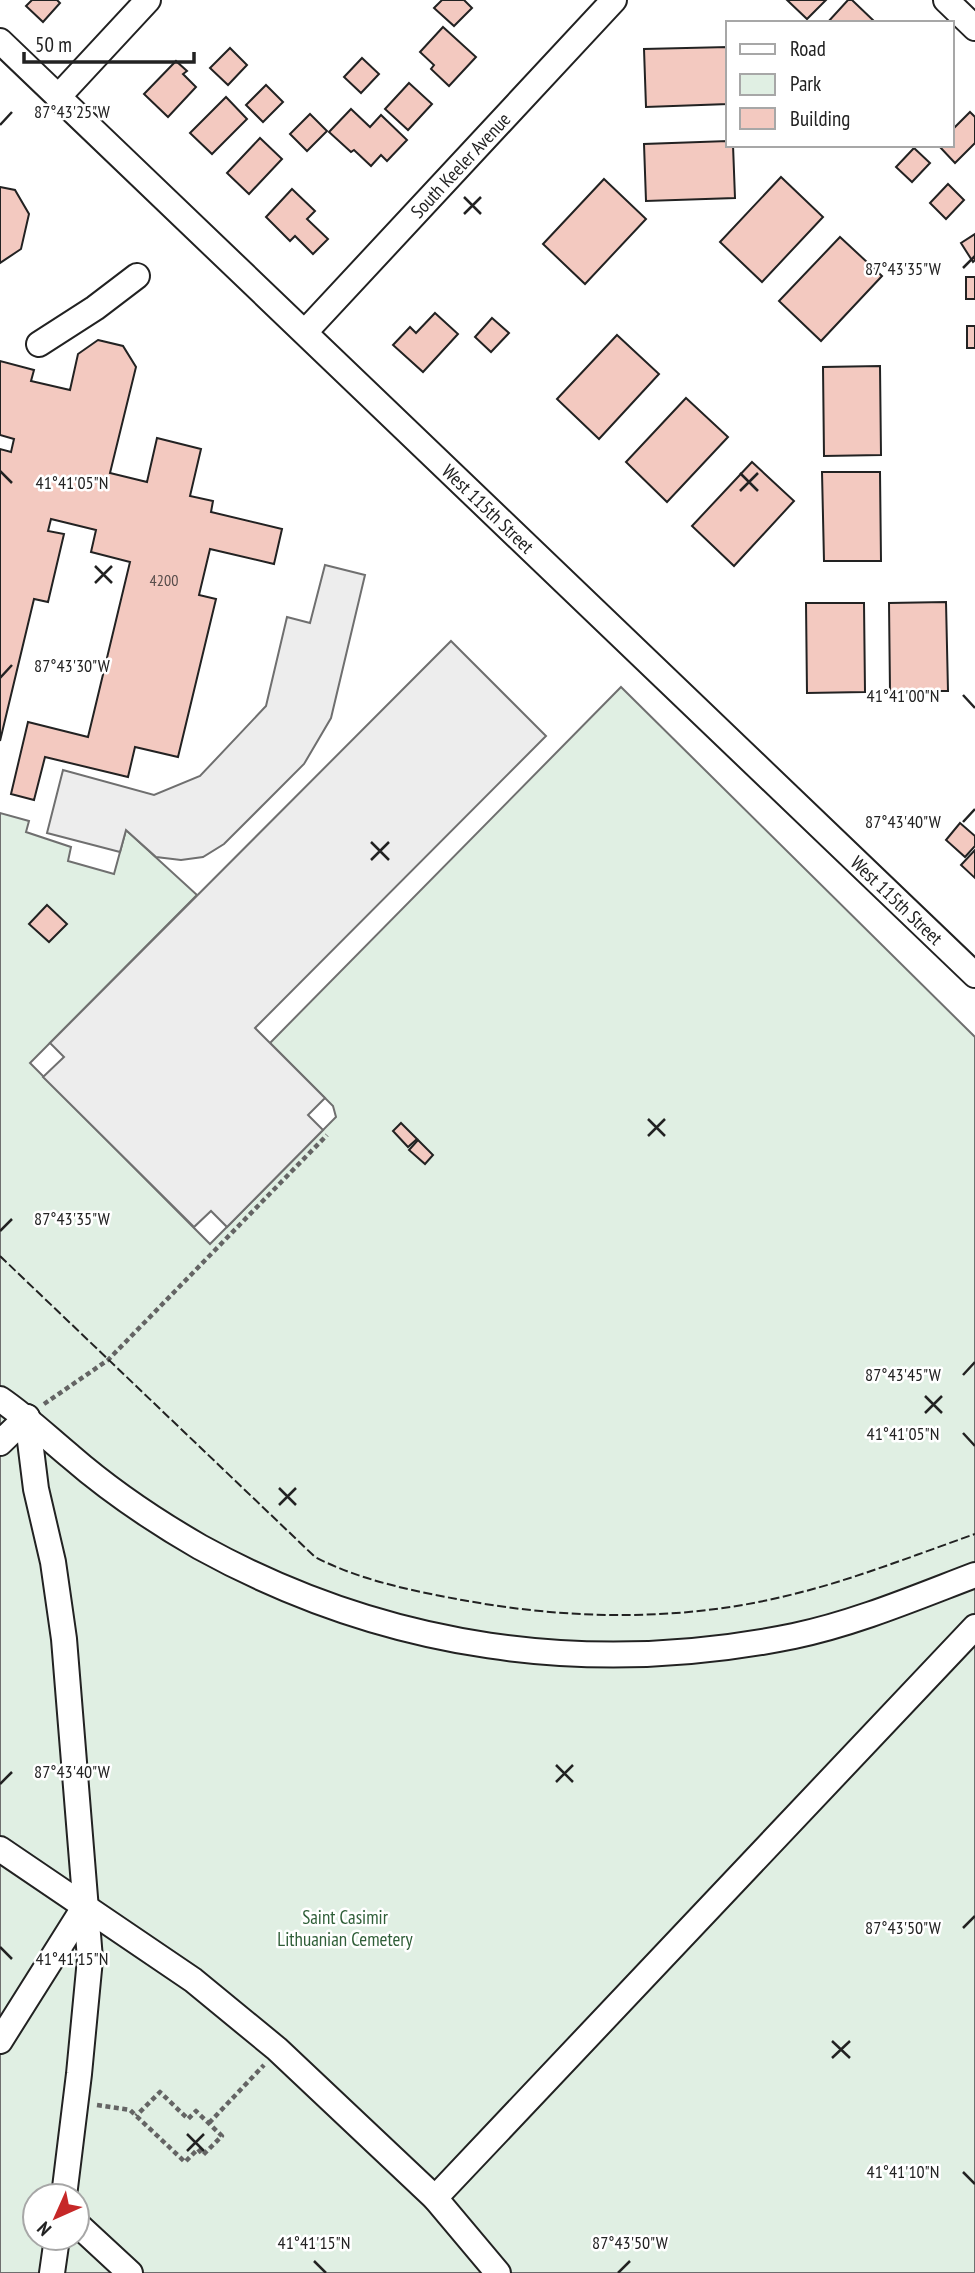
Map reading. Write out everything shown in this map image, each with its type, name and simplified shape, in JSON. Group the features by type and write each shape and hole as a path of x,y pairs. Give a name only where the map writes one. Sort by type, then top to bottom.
{"street":[{"path":"58,96 148,0"},
{"name":"South Keeler Avenue","path":"305,332 614,0"},
{"path":"946,0 975,28"},
{"name":"West 115th Street","path":"0,41 975,975"},
{"path":"39,344 95,308 137,276"},
{"path":"0,1399 27,1417 71,1457 127,1499 199,1546 277,1585 351,1614 433,1636 529,1652 623,1656 710,1650 796,1636 880,1611 975,1575"},
{"path":"0,1443 27,1417"},
{"path":"27,1417 36,1489 53,1562 64,1639 90,1959 66,2182"},
{"path":"435,2198 975,1627"},
{"path":"0,1849 193,1980 277,2049 435,2198 498,2273"},
{"path":"0,2041 85,1906"},
{"path":"91,2237 130,2273"},
{"path":"52,2273 55,2252"}],"path":[{"path":"27,1417 108,1360 327,1135"},
{"path":"209,2123 277,2049"},
{"path":"76,2102 130,2110 136,2116 185,2162 198,2149 203,2155 222,2136 196,2111 188,2119 160,2092 136,2116"}],"green space":[{"name":"Saint Casimir Lithuanian Cemetery","path":"621,687 975,1037 975,2273 0,2273 0,813 29,821 26,832 71,847 68,861 114,874 126,830 197,895 30,1063 210,1244 336,1117 333,1106 270,1043"}],"shaded area":[{"path":"325,565 365,575 331,718 304,764 224,844 203,857 181,860 156,857 126,830 120,852 47,833 63,770 154,795 200,776 266,706 287,617 310,623"},
{"path":"451,641 546,736 255,1028 325,1098 308,1115 323,1130 227,1227 211,1211 194,1227 43,1077 64,1057 50,1043"}],"building":[{"path":"32,0 57,0 60,3 43,22 26,6"},
{"path":"442,0 464,0 472,8 454,26 434,8"},
{"path":"787,0 826,0 807,19"},
{"path":"848,0 852,0 874,21 829,21"},
{"path":"443,27 476,57 449,86 431,69 434,65 420,52"},
{"path":"726,47 726,104 646,107 644,49"},
{"path":"230,48 247,65 228,85 210,68"},
{"path":"362,58 379,74 361,93 344,77"},
{"path":"176,61 187,71 183,74 196,87 168,117 144,94"},
{"path":"409,83 432,104 408,130 385,109"},
{"path":"266,85 283,102 263,122 246,105"},
{"path":"226,97 247,119 212,154 190,133"},
{"path":"351,109 370,127 381,115 407,140 387,161 381,155 371,166 329,132"},
{"path":"970,112 975,117 975,143 955,163 940,147 954,147 954,128"},
{"path":"310,114 327,131 307,151 290,134"},
{"path":"260,138 282,159 249,194 227,173"},
{"path":"726,141 726,147 733,147 735,198 646,201 644,144"},
{"path":"914,148 930,163 912,182 896,167"},
{"path":"781,177 823,217 762,282 720,242"},
{"path":"604,179 646,219 585,284 543,244"},
{"path":"948,184 964,200 946,219 930,203"},
{"path":"0,187 15,190 29,214 21,249 0,263"},
{"path":"292,189 315,211 307,219 328,239 313,254 295,236 290,241 266,217"},
{"path":"975,234 975,260 973,262 961,243"},
{"path":"840,237 882,276 821,341 779,301"},
{"path":"966,277 975,277 975,299 966,299"},
{"path":"435,313 458,334 423,372 393,345 410,327 416,333"},
{"path":"492,318 509,333 491,352 475,337"},
{"path":"967,326 975,326 975,348 967,348"},
{"path":"617,335 659,374 599,439 557,399"},
{"path":"98,340 123,346 136,367 110,473 147,482 157,438 201,449 190,496 213,501 211,512 282,529 274,564 210,549 199,595 216,599 178,757 135,747 128,777 45,757 34,800 11,794 28,722 88,737 130,562 91,552 96,530 51,519 48,531 64,534 48,602 34,599 0,741 0,449 11,452 14,439 0,435 0,361 34,370 31,381 70,390 78,354"},
{"path":"880,366 881,455 824,456 823,367"},
{"path":"686,398 728,437 667,502 626,462"},
{"path":"752,462 794,501 734,566 692,526"},
{"path":"822,472 880,472 881,561 824,561"},
{"path":"946,602 948,691 890,691 889,603"},
{"path":"806,603 864,603 865,692 807,693"},
{"path":"960,823 975,836 975,846 965,857 946,840"},
{"path":"975,850 975,878 961,865"},
{"path":"47,905 67,924 49,942 29,924"},
{"path":"401,1123 417,1139 408,1147 393,1131"},
{"path":"418,1140 433,1155 425,1164 409,1150"}],"fence":[{"path":"0,1256 315,1557 387,1584 462,1600 545,1611 628,1615 711,1610 817,1588 975,1534"}]}
